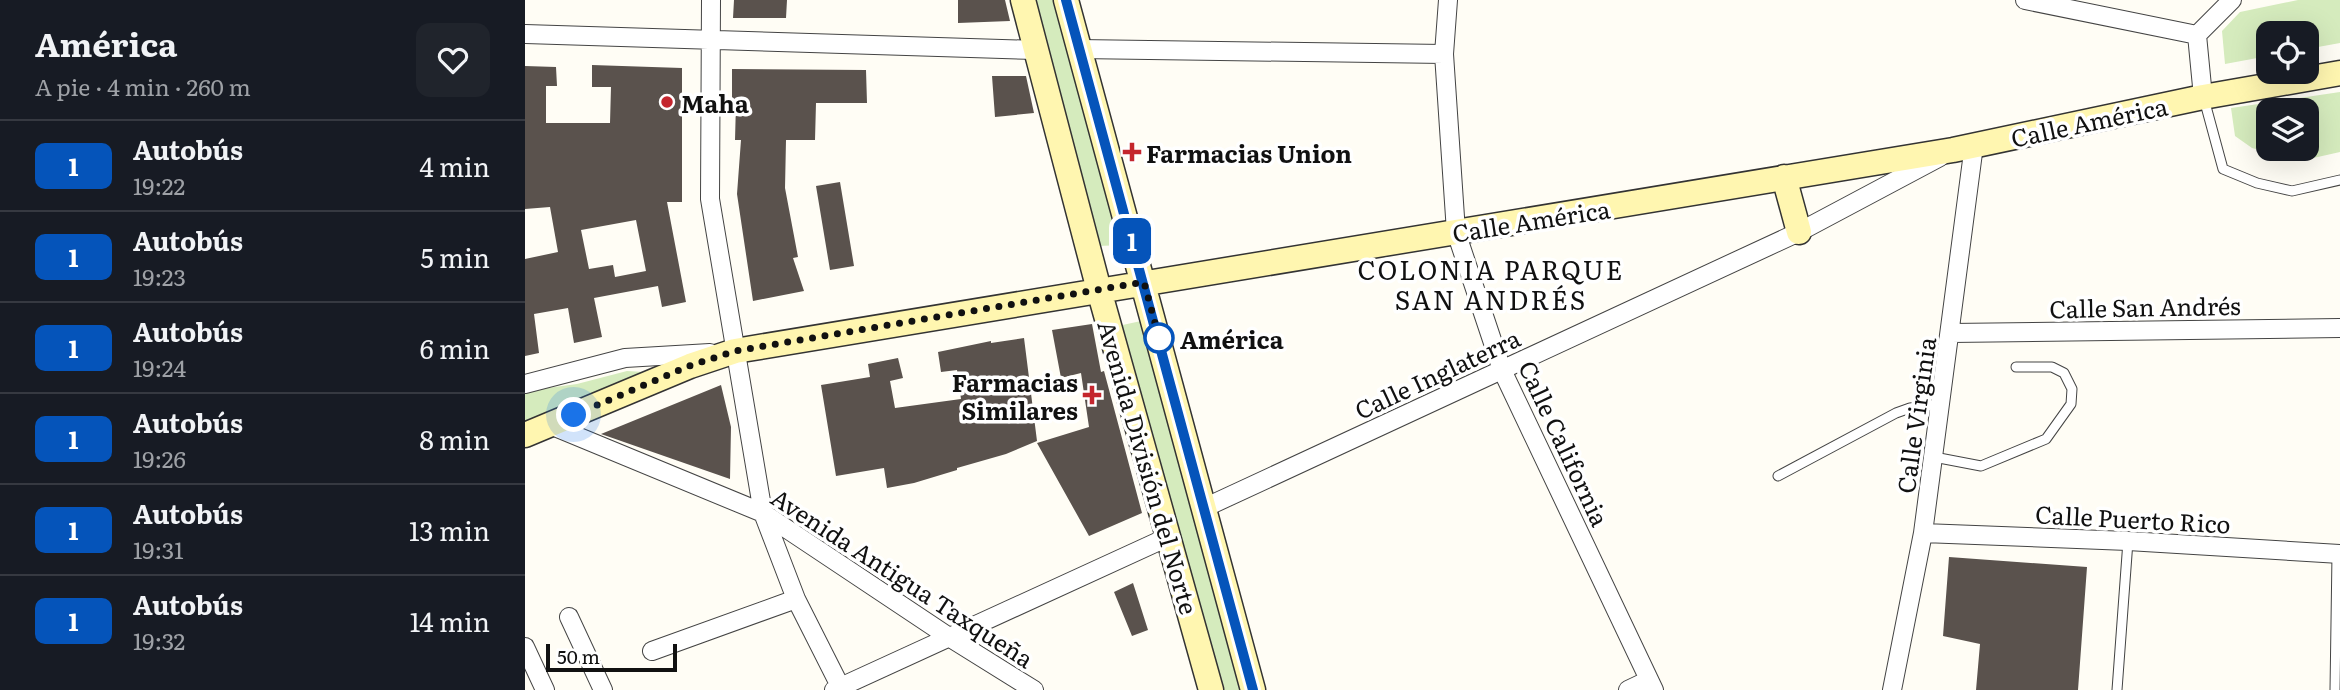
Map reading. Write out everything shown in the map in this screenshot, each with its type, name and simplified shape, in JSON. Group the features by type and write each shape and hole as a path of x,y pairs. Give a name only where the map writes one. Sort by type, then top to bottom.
{"street":[{"path":"711,0 710,199 763,513 796,600 839,689 1168,537"},
{"name":"Avenida División del Norte","path":"1023,0 1099,290 1212,690"},
{"name":"Avenida División del Norte","path":"1066,0 1253,690"},
{"name":"Calle California","path":"1448,0 1444,54 1456,232 1502,370 1651,685"},
{"path":"2025,0 2197,35"},
{"path":"2197,35 2232,0"},
{"path":"525,34 1036,50"},
{"path":"2197,35 2203,97"},
{"path":"1079,50 1444,54"},
{"name":"Calle América","path":"525,435 689,366 735,351 1963,148 2203,97 2340,73"},
{"name":"Calle Inglaterra","path":"1204,508 1799,232 1963,148"},
{"name":"Calle Virginia","path":"1892,690 1923,533 1951,333 1963,148"},
{"path":"1784,177 1799,232"},
{"name":"Calle San Andrés","path":"1951,333 2340,328"},
{"path":"525,384 625,358 735,351"},
{"name":"Avenida Antigua Taxqueña","path":"550,425 763,513 949,637 1034,690"},
{"name":"Calle Puerto Rico","path":"1923,533 2128,541 2339,554"},
{"path":"652,651 796,600"},
{"path":"569,617 603,690"},
{"path":"525,647 545,690"},
{"path":"1628,690 1651,685"}],"lane":[{"path":"2203,97 2223,169 2257,183 2292,191 2340,180"},
{"path":"1934,457 1981,466 2046,439 2071,404 2072,389 2064,373 2052,367 2016,367"},
{"path":"1778,476 1896,413 1910,408 1941,404"},
{"path":"2117,690 2128,541"},
{"path":"2335,690 2339,554"}],"green space":[{"path":"1034,0 1058,0 1125,245 1098,246"},
{"path":"2298,0 2340,0 2340,43 2319,47 2319,21 2256,21 2256,58 2225,64 2222,31 2240,12"},
{"path":"2340,92 2340,152 2319,157 2319,98 2299,98"},
{"path":"2256,104 2256,149 2235,136 2231,108"},
{"path":"1141,321 1240,690 1221,690 1118,326"},
{"path":"627,371 644,372 525,428 525,391 577,384"}],"building":[{"path":"734,0 787,0 786,18 733,18"},
{"path":"958,0 1005,0 1010,21 958,23"},
{"path":"592,65 682,68 682,202 667,202 686,302 662,307 658,286 594,298 602,337 574,343 568,308 534,314 539,353 525,356 525,259 558,252 550,207 525,209 525,66 556,67 557,86 546,86 546,123 610,123 611,87 592,87","holes":["636,220 646,271 615,277 613,265 589,269 581,230"]},
{"path":"732,69 866,70 867,103 816,103 815,140 786,140 785,188 798,257 793,258 804,291 753,301 737,194 741,140 735,140 736,103 732,103"},
{"path":"992,76 1026,76 1034,113 995,117"},
{"path":"840,182 854,266 830,270 816,186"},
{"path":"1092,324 1101,372 1104,371 1142,513 1089,536 1037,443 1089,427 1081,373 1061,378 1052,330"},
{"path":"1024,338 1037,441 957,470 887,488 884,468 836,476 821,385 870,377 868,364 898,358 903,378 890,381 895,408 961,399 957,370 941,372 938,352 991,341"},
{"path":"721,385 731,427 730,479 601,434"},
{"path":"1949,557 2087,567 2078,690 1976,690 1980,644 1943,636"},
{"path":"1133,583 1148,630 1132,636 1114,592"}],"bus line":[{"name":"1","path":"1066,0 1253,690"}],"place":[{"name":"Maha","path":"667,102"},
{"name":"Farmacias Union","path":"1132,152"},
{"name":"América","path":"1159,338"},
{"name":"Farmacias Similares","path":"1092,395"}],"district":[{"name":"COLONIA PARQUE SAN ANDRÉS","path":"1491,283"}],"route":[{"path":"574,415 689,366 735,351 1144,282 1162,349 1159,338"}]}
